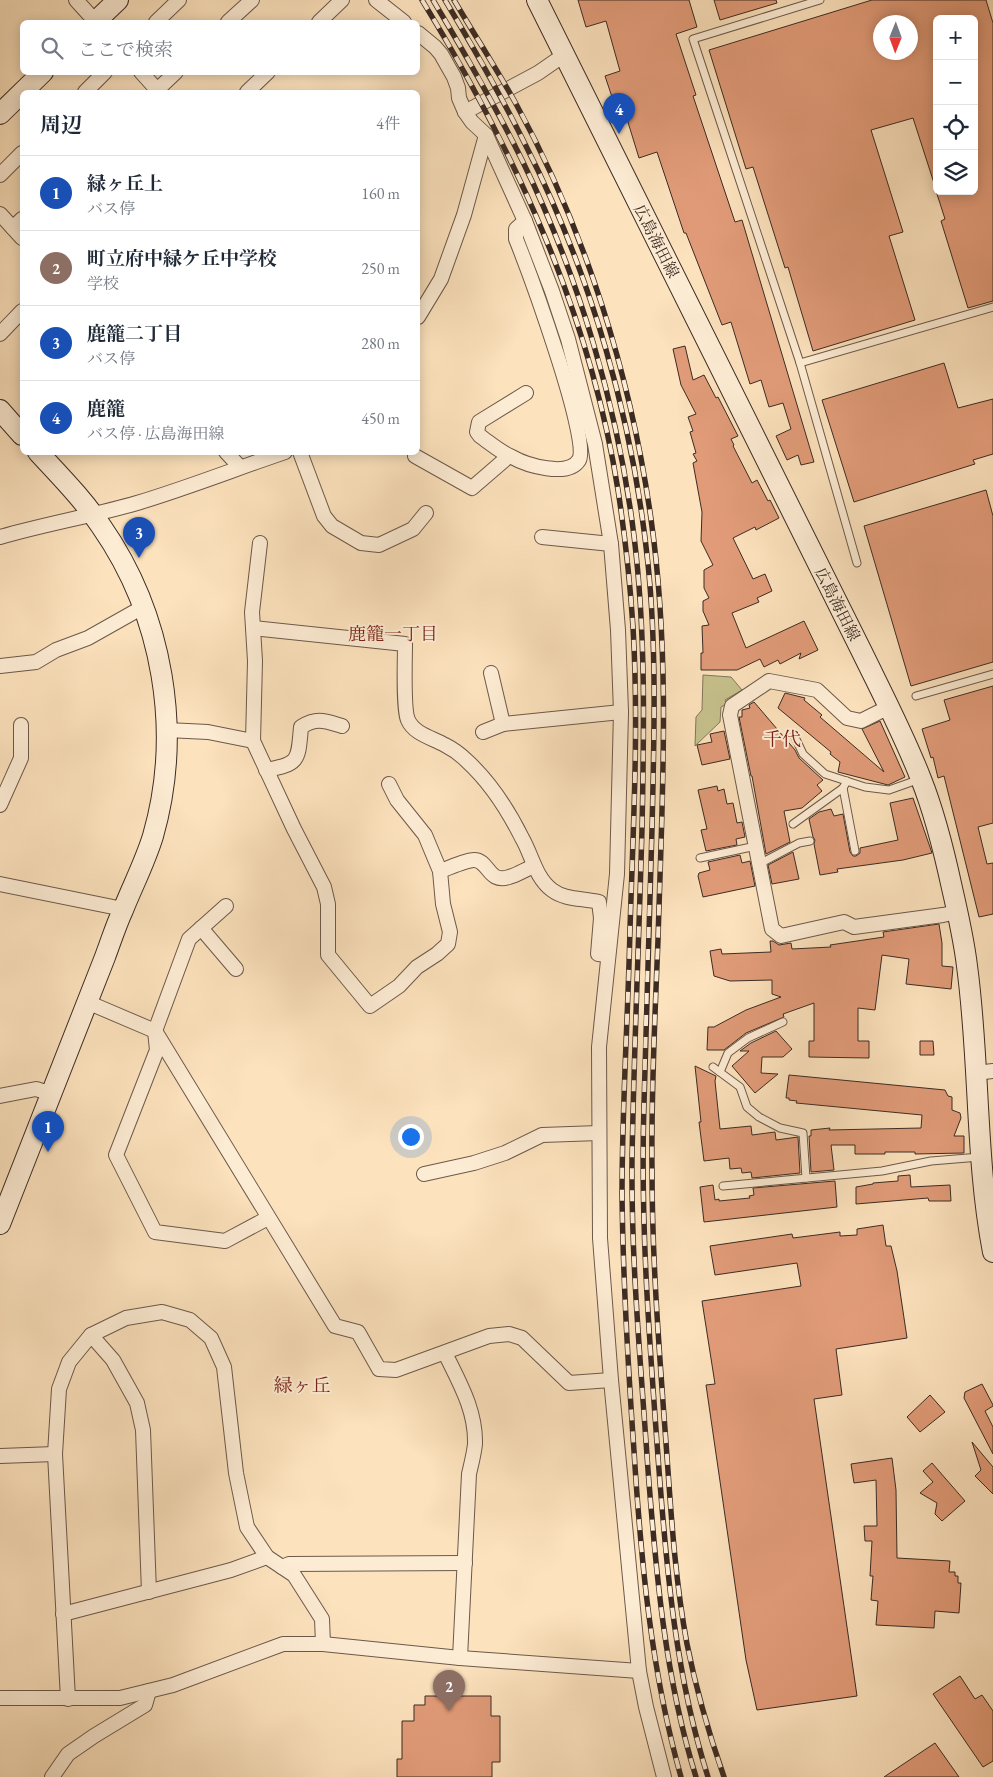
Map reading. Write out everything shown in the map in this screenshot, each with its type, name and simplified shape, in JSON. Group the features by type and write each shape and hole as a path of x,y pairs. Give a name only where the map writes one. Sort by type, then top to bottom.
{"main road":[{"path":"98,20 118,0"},
{"name":"広島海田線","path":"537,0 889,707 921,778 934,815 957,912 984,1072 980,1157 987,1222 993,1252"},
{"path":"25,90 40,75"},
{"path":"0,114 20,94"},
{"path":"0,410 20,433"},
{"path":"0,1224 123,910 147,854 158,815 165,775 167,730 164,694 153,635 143,607 122,560 93,515 41,455"}],"street":[{"path":"76,0 94,20"},
{"path":"158,20 179,0"},
{"path":"230,20 252,0"},
{"path":"321,20 342,0"},
{"path":"376,0 401,20"},
{"path":"420,35 441,54 457,83 459,98 465,112 472,122 486,135 525,221 552,291 568,339 595,444 610,544 618,630 621,712 617,874 599,1047 600,1238 611,1380 639,1671 664,1777"},
{"path":"465,112 538,73 564,55"},
{"path":"86,90 102,75"},
{"path":"143,75 155,90"},
{"path":"159,90 173,75"},
{"path":"249,90 265,75"},
{"path":"420,314 441,279 464,215 486,135"},
{"path":"0,175 20,155"},
{"path":"0,214 19,228"},
{"path":"525,221 516,229 516,239 555,347 570,397 582,453 575,465 570,469 562,470 530,465 509,456 477,432 479,422 526,393"},
{"path":"0,334 20,314"},
{"path":"229,455 240,467"},
{"path":"0,537 93,515 194,485 276,455"},
{"path":"301,455 324,516 332,526 362,544 379,545 413,529 426,513"},
{"path":"415,456 472,488 509,456"},
{"path":"542,536 610,544"},
{"path":"260,543 252,612 255,661 253,741 324,887 328,904 328,955 370,1006 399,986 417,967 448,944 450,932 443,904 440,871 425,835 397,800 389,784"},
{"path":"0,666 36,662 56,650 88,638 143,607"},
{"path":"253,628 405,644 408,720 417,731 446,745 467,761 498,796 523,839 536,871 551,890 565,897 599,902 601,918 598,954 608,955"},
{"path":"491,673 503,724"},
{"path":"889,707 861,721 847,718 817,690 769,681 732,706 730,716 772,929 781,936 844,922 854,927 944,916 957,912"},
{"path":"483,732 503,724 621,712"},
{"path":"266,770 286,766 296,760 301,727 310,721 321,720 342,726"},
{"path":"0,805 21,758 20,726"},
{"path":"167,730 208,732 253,741"},
{"path":"440,871 473,860 481,862 493,876 502,879 534,866"},
{"path":"0,884 123,910"},
{"path":"226,906 189,938 155,1030 157,1050 116,1155 155,1232 225,1241 268,1218"},
{"path":"201,928 236,969"},
{"path":"87,1002 155,1030 335,1326 358,1332 379,1369 396,1370 489,1336 509,1334 522,1338 569,1382 611,1380"},
{"path":"0,1096 36,1089 52,1094"},
{"path":"424,1174 474,1163 504,1153 542,1135 599,1133"},
{"path":"68,1699 55,1454 59,1390 69,1362 91,1335 126,1318 162,1312 190,1320 211,1338 224,1367 236,1473 247,1527 267,1557 294,1576 322,1619 323,1644"},
{"path":"91,1335 113,1360 137,1403 143,1430 149,1592"},
{"path":"445,1353 468,1401 474,1420 475,1445 469,1474 460,1658"},
{"path":"0,1456 55,1454"},
{"path":"63,1614 231,1570 267,1557"},
{"path":"282,1568 289,1564 465,1563"},
{"path":"0,1698 120,1698 173,1685 283,1644 323,1644 460,1658 639,1671"},
{"path":"52,1777 68,1754 145,1705 150,1691"}],"lane":[{"path":"820,0 693,39 800,363 857,563"},
{"path":"800,363 993,307"},
{"path":"916,696 993,674"},
{"path":"794,735 803,754 825,774 865,787 889,790 921,778"},
{"path":"793,824 844,788 847,781"},
{"path":"844,788 855,851"},
{"path":"759,864 799,843 810,841"},
{"path":"700,858 756,846"},
{"path":"720,1072 728,1053 748,1038 783,1022"},
{"path":"713,1067 740,1087 747,1107 759,1117 780,1128 803,1133 806,1178"},
{"path":"723,1186 882,1171 931,1161 980,1157"}],"shaded area":[{"path":"703,675 731,677 742,690 725,700 727,704 721,707 720,722 695,746 696,717 702,710"}],"building":[{"path":"578,0 689,0 697,27 676,34 696,95 693,96 735,222 742,220 814,462 801,465 798,455 787,460 776,436 791,429 783,403 769,407 761,380 750,384 731,322 722,325 686,233 684,233 657,152 639,158 627,119 620,121 605,76 620,71 606,21 586,27"},
{"path":"714,0 776,0 777,3 720,20"},
{"path":"872,0 986,0 993,23 993,301 968,308 941,221 945,219 937,195 978,195 978,15 933,15 933,180 913,118 871,130 903,232 889,236 915,320 813,351 788,267 785,268 753,167 746,169 709,50"},
{"path":"685,346 693,380 704,375 716,398 718,397 738,436 731,439 733,446 752,483 757,480 779,518 756,530 755,527 733,538 753,579 765,574 772,591 757,598 759,602 732,613 746,648 804,621 818,650 799,659 801,653 780,664 778,660 764,667 760,659 737,670 701,670 701,653 703,653 702,626 709,625 703,611 703,601 709,598 704,588 704,570 713,565 701,541 702,512 693,463 697,461 693,454 696,453 690,432 693,431 688,417 696,414 681,385 673,349"},
{"path":"944,363 958,408 993,399 993,454 973,460 975,464 854,502 822,400"},
{"path":"986,490 993,516 993,662 911,686 864,526"},
{"path":"993,686 993,823 978,827 987,864 993,863 993,914 979,917 944,776 938,778 933,757 931,758 922,729 950,720 944,700"},
{"path":"785,693 805,698 804,700 822,715 820,717 884,772 862,729 880,721 905,777 888,785 838,772 840,762 830,754 831,752 778,708"},
{"path":"754,702 795,750 799,758 823,780 817,785 822,791 802,808 784,811 790,842 766,854 739,717 742,717 742,710 750,708 749,705"},
{"path":"724,731 730,759 702,765 697,745 712,742 710,734"},
{"path":"717,786 718,791 724,789 727,804 733,803 737,823 742,822 745,837 736,839 737,845 706,851 701,830 707,829 698,790"},
{"path":"913,798 932,853 903,860 837,869 838,872 820,875 814,844 815,840 809,819 819,812 831,809 834,816 843,814 850,852 853,856 856,856 860,853 860,848 898,840 890,803"},
{"path":"793,852 799,879 772,884 768,865"},
{"path":"740,855 742,863 750,861 755,886 703,897 698,876 699,873 710,870 708,862"},
{"path":"939,924 942,943 942,966 953,967 951,989 906,984 909,959 882,955 875,1010 858,1008 858,1041 869,1041 869,1058 809,1057 809,1041 814,1041 814,1003 783,1014 784,1017 746,1033 724,1050 707,1050 708,1027 714,1027 746,1010 781,997 772,994 772,980 730,981 714,976 710,951 721,949 722,954 771,952 770,941 779,945 791,943 792,949 831,947 830,945 884,937 883,932"},
{"path":"776,1031 792,1049 783,1057 762,1057 761,1073 778,1074 755,1093 732,1066 749,1051 740,1051 751,1043"},
{"path":"920,1041 933,1041 934,1055 920,1055"},
{"path":"695,1066 716,1076 720,1129 751,1126 752,1135 775,1132 776,1140 798,1137 800,1173 752,1178 751,1172 742,1173 741,1168 730,1169 729,1158 704,1161"},
{"path":"789,1075 945,1090 948,1096 952,1097 952,1110 960,1113 961,1118 954,1136 964,1136 964,1153 915,1154 915,1152 885,1152 885,1154 855,1154 855,1145 831,1145 834,1170 811,1172 809,1136 811,1136 811,1130 830,1128 829,1130 921,1128 922,1115 796,1103 797,1101 786,1098"},
{"path":"910,1175 911,1187 950,1185 951,1201 929,1201 928,1198 856,1204 856,1187 873,1183 898,1181 898,1176"},
{"path":"835,1181 837,1207 704,1222 700,1187 713,1185 715,1200 719,1199 719,1201 750,1198 749,1196 754,1195 753,1188"},
{"path":"883,1225 886,1246 891,1246 897,1271 907,1338 836,1349 842,1395 814,1399 857,1696 757,1710 746,1660 706,1385 715,1384 702,1301 801,1286 797,1263 715,1275 710,1246 792,1234 793,1238 840,1232 840,1236 857,1235 857,1229"},
{"path":"982,1384 993,1405 985,1411 993,1427 993,1454 964,1398 965,1392"},
{"path":"930,1395 945,1412 920,1432 907,1417"},
{"path":"972,1442 993,1467 993,1494 975,1476 981,1470"},
{"path":"892,1458 896,1490 897,1558 950,1561 949,1572 955,1572 955,1576 958,1576 958,1583 961,1583 959,1613 935,1611 934,1628 876,1625 878,1601 871,1600 873,1576 870,1576 872,1541 865,1541 864,1526 877,1526 876,1480 854,1483 851,1464"},
{"path":"932,1463 965,1501 942,1521 935,1514 937,1503 920,1493 933,1482 923,1471"},
{"path":"960,1676 975,1699 982,1695 993,1711 993,1761 983,1767 933,1694"},
{"path":"425,1696 491,1696 491,1716 500,1716 500,1762 492,1762 492,1777 397,1777 397,1759 402,1759 402,1721 414,1721 414,1705 425,1705"},
{"path":"935,1743 959,1777 884,1777"}],"railway":[{"path":"422,0 456,57 518,175 568,297 589,360 605,424 621,507 632,610 635,665 634,816 622,1162 626,1323 644,1575 662,1697 681,1777"},
{"path":"433,0 512,139 543,204 578,296 607,391 627,488 638,572 643,682 642,829 632,1159 635,1276 648,1470 663,1625 685,1740 696,1777"},
{"path":"445,0 516,126 549,193 570,244 606,348 632,455 641,510 651,597 654,696 643,1150 647,1287 659,1470 674,1625 688,1701 708,1777"},
{"path":"454,0 515,102 540,151 584,252 618,358 631,411 651,519 661,624 664,729 652,1112 652,1200 656,1293 672,1530 682,1616 699,1695 724,1777"}],"place":[{"name":"鹿籠","path":"619,134"},
{"name":"鹿籠二丁目","path":"139,558"},
{"name":"緑ヶ丘上","path":"48,1152"},
{"name":"町立府中緑ケ丘中学校","path":"449,1711"}],"district":[{"name":"鹿籠一丁目","path":"393,634"},
{"name":"千代","path":"782,739"},
{"name":"緑ヶ丘","path":"302,1385"}]}
